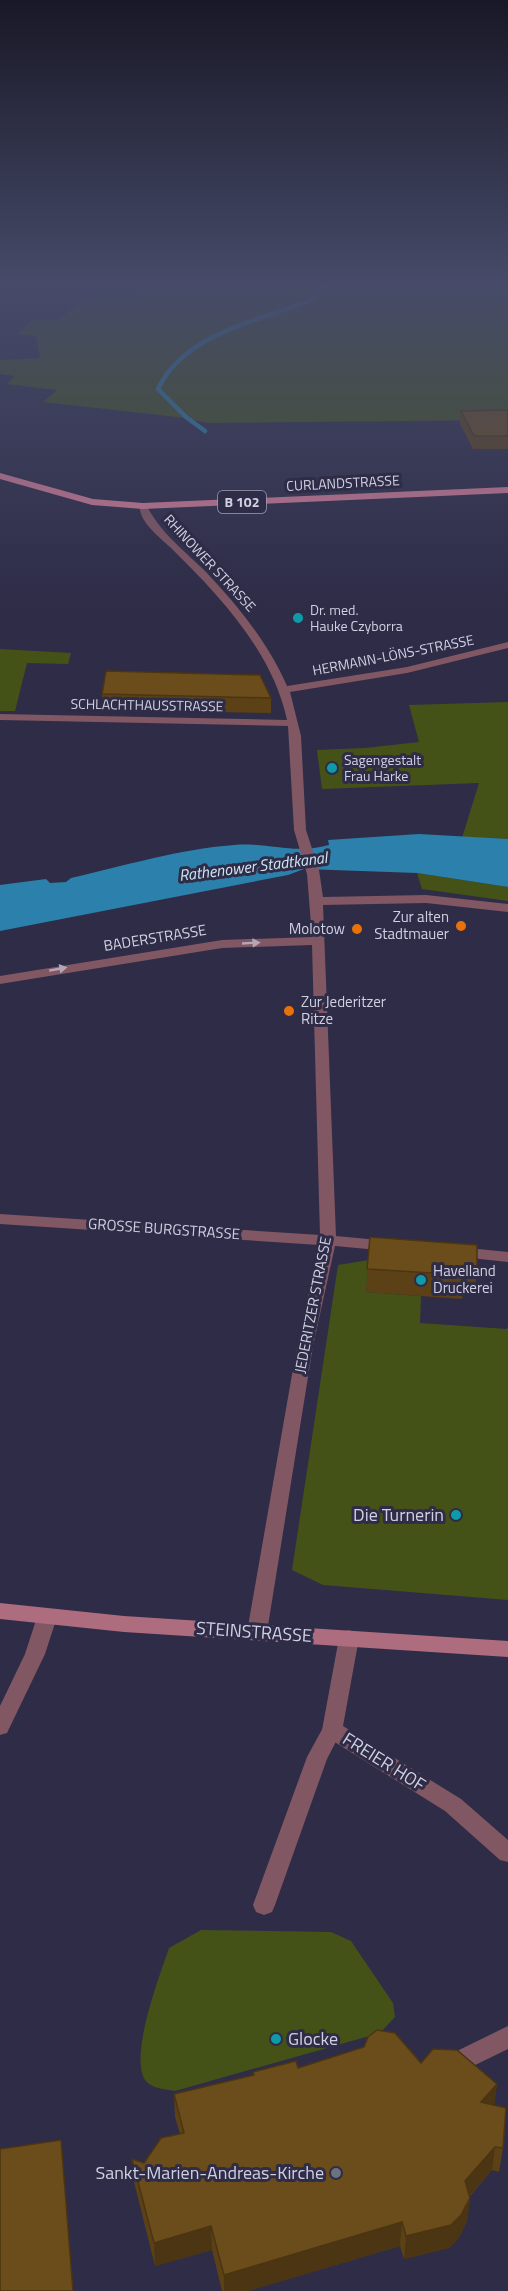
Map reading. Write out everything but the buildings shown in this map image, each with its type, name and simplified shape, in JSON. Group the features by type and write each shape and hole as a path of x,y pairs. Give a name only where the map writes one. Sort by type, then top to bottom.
{"main road":[{"name":"B 102","path":"0,476 92,502 143,506"},
{"name":"CURLANDSTRASSE","path":"143,506 508,490"},
{"name":"STEINSTRASSE","path":"0,1611 47,1617 508,1649"}],"street":[{"name":"RHINOWER STRASSE","path":"143,506 144,512 156,528 230,603 245,622 283,690 293,723 304,849 312,868"},
{"name":"HERMANN-LÖNS-STRASSE","path":"283,690 398,672 508,645"},
{"name":"SCHLACHTHAUSSTRASSE","path":"0,717 293,723"},
{"name":"JEDERITZER STRASSE","path":"257,1632 305,1346 328,1240 317,902 312,868"},
{"path":"317,902 426,898 508,908"},
{"name":"BADERSTRASSE","path":"0,980 222,944 317,941"},
{"name":"GROSSE BURGSTRASSE","path":"0,1219 328,1240 408,1248"},
{"path":"442,1251 508,1257"},
{"path":"0,1727 35,1654 47,1617"},
{"name":"FREIER HOF","path":"349,1638 332,1730 453,1805 508,1853"},
{"path":"264,1905 317,1757 332,1730"},
{"path":"467,2058 508,2037"}],"green space":[{"path":"54,393 508,393 508,420 208,423 177,417 43,402"},
{"path":"0,649 71,653 68,664 27,663 15,711 0,711"},
{"path":"508,702 508,839 462,838 479,783 322,789 317,750 419,742 409,705"},
{"path":"417,873 508,887 508,901 422,889"},
{"path":"369,1260 366,1292 421,1296 420,1323 507,1329 508,1326 508,1600 323,1585 292,1570 338,1265"},
{"path":"201,1930 331,1932 351,1941 393,2003 395,2017 380,2033 175,2091 155,2087 145,2080 141,2068 143,2034 153,1995 169,1948"}],"water":[{"name":"Rathenower Stadtkanal","path":"419,834 508,839 508,887 417,873 304,869 288,875 0,931 0,885 46,879 50,883 66,882 71,878 152,858 213,847 246,845 304,849 329,845 328,840"}],"waterway":[{"path":"162,393 186,417 205,431"}],"place":[{"name":"Dr. med. Hauke Czyborra","path":"298,618"},
{"name":"Sagengestalt Frau Harke","path":"332,768"},
{"name":"Zur alten Stadtmauer","path":"461,926"},
{"name":"Molotow","path":"357,929"},
{"name":"Zur Jederitzer Ritze","path":"289,1011"},
{"name":"Havelland Druckerei","path":"421,1280"},
{"name":"Die Turnerin","path":"456,1515"},
{"name":"Glocke","path":"276,2039"},
{"name":"Sankt-Marien-Andreas-Kirche","path":"336,2173"}]}
